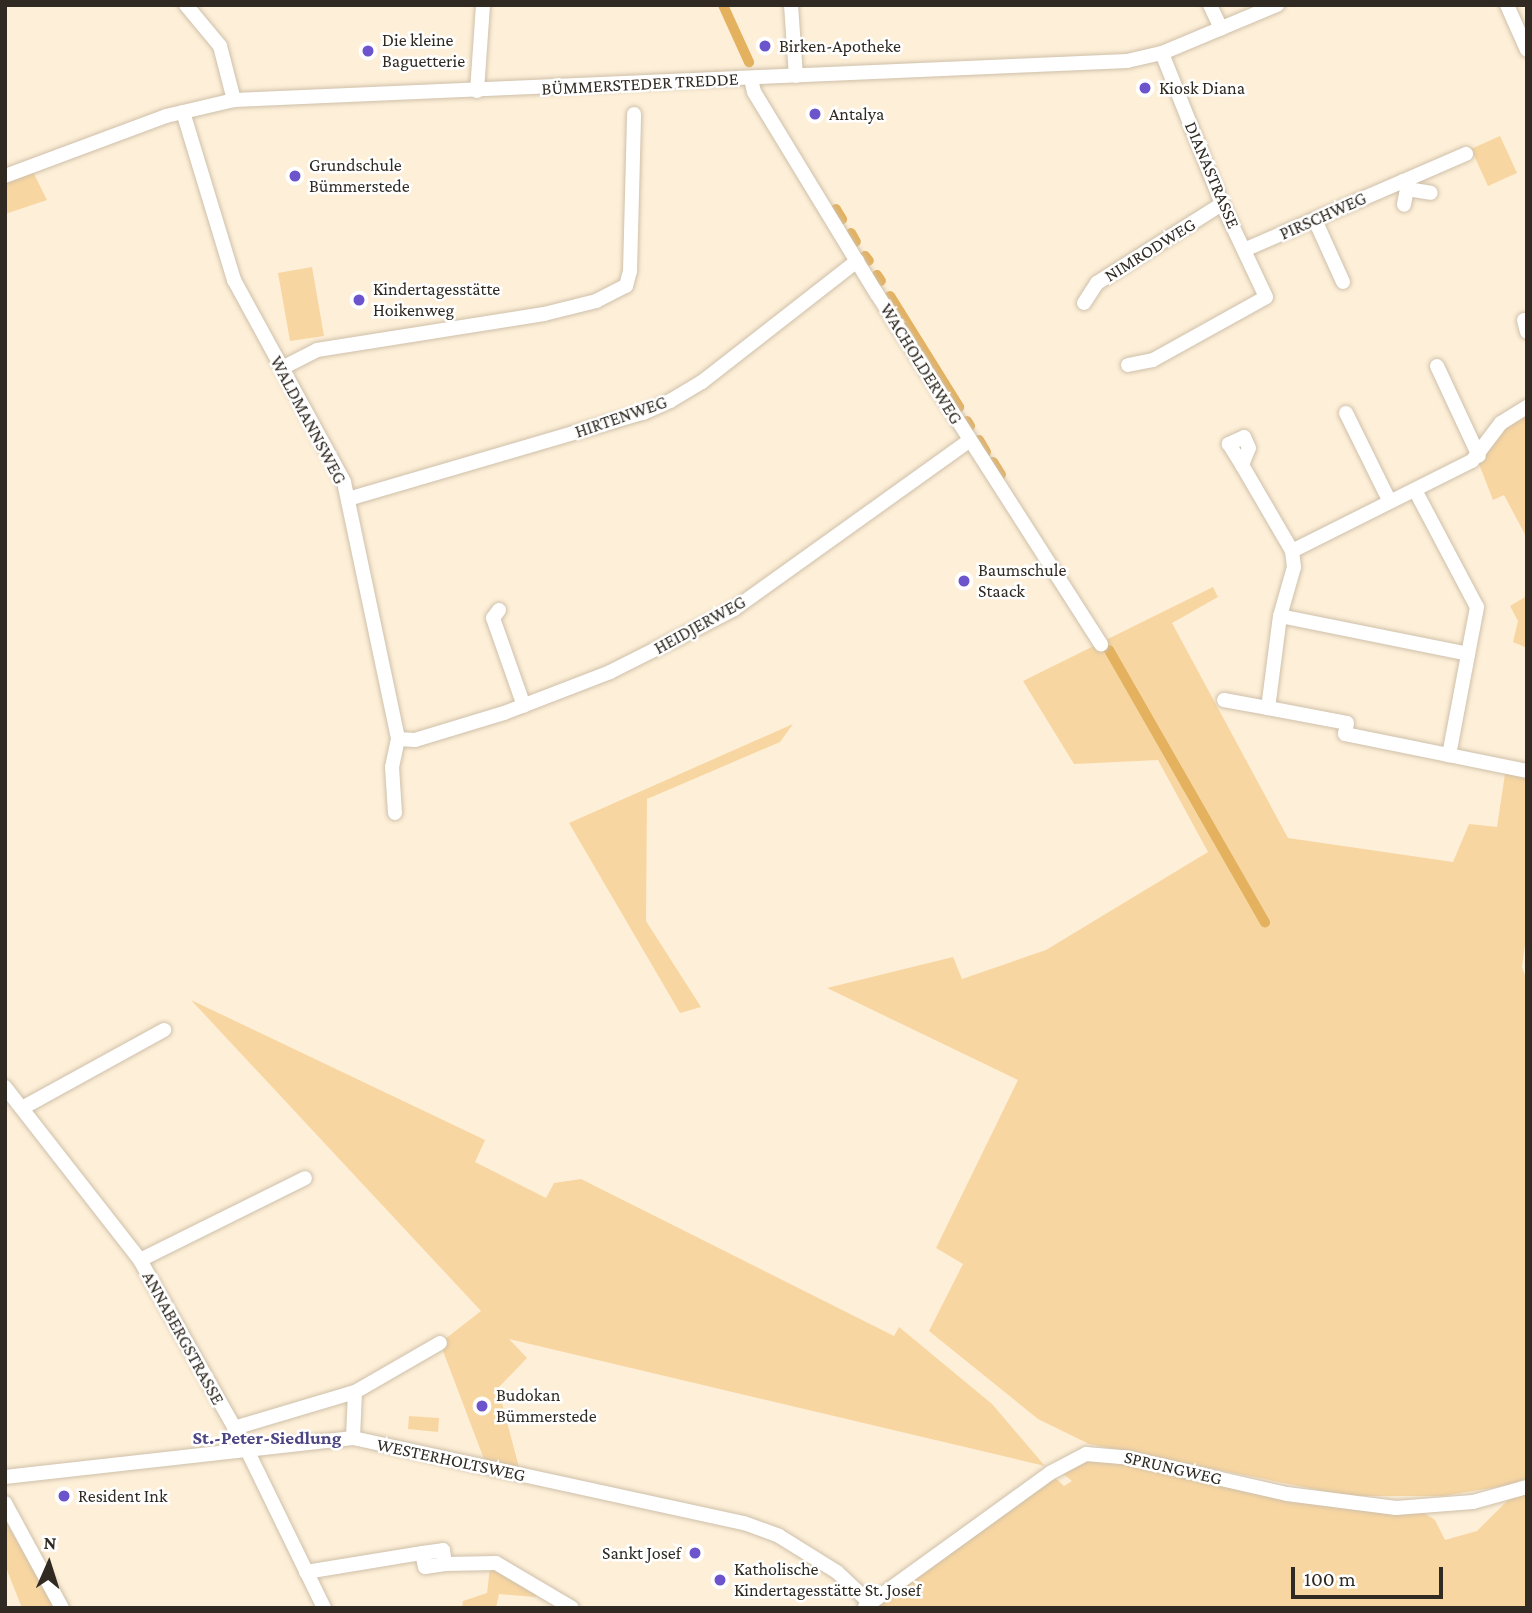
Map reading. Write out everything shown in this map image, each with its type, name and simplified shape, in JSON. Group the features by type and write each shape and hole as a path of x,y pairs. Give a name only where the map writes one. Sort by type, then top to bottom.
{"street":[{"path":"186,5 220,46 234,100"},
{"path":"477,91 483,5"},
{"path":"791,5 796,76"},
{"path":"1210,5 1221,29"},
{"name":"BÜMMERSTEDER TREDDE","path":"5,176 183,111 234,100 1127,61 1162,52 1277,5"},
{"path":"1507,5 1527,50"},
{"name":"DIANASTRASSE","path":"1128,365 1153,360 1266,296 1222,204 1162,52"},
{"name":"WACHOLDERWEG","path":"751,79 754,92 969,441 1101,644"},
{"name":"WALDMANNSWEG","path":"183,111 225,256 282,369 336,465 348,499 363,592 398,739"},
{"path":"282,369 317,350 544,314 596,301 626,286 630,271 634,114"},
{"name":"PIRSCHWEG","path":"1244,250 1405,185 1466,154"},
{"path":"1404,205 1405,185 1431,193"},
{"name":"NIMRODWEG","path":"1084,303 1097,283 1222,204"},
{"path":"1315,220 1343,282"},
{"name":"HIRTENWEG","path":"348,499 643,413 670,401 702,382 858,261"},
{"path":"1437,366 1479,456"},
{"path":"1292,551 1479,456 1501,423 1527,407"},
{"path":"1346,413 1390,500"},
{"name":"HEIDJERWEG","path":"398,739 415,740 524,706 610,672 734,609 969,441"},
{"path":"1241,465 1292,551 1294,567 1280,616 1268,708"},
{"path":"1415,490 1477,607 1449,755"},
{"path":"499,610 493,618 524,706"},
{"path":"1280,616 1468,654"},
{"path":"1224,700 1347,723 1345,734 1527,771"},
{"path":"395,813 392,767 398,739"},
{"path":"24,1107 164,1030"},
{"name":"ANNABERGSTRASSE","path":"5,1087 24,1107 140,1260 248,1452 324,1608"},
{"name":"ANNABERGSTRASSE","path":"140,1260 305,1178"},
{"path":"234,1429 355,1392 440,1343"},
{"path":"353,1438 355,1392"},
{"name":"WESTERHOLTSWEG","path":"5,1477 248,1452 353,1438 744,1523 779,1536 837,1572 867,1606"},
{"name":"SPRUNGWEG","path":"867,1606 1051,1473 1086,1454 1124,1457 1345,1504 1444,1506 1527,1487"},
{"path":"5,1503 62,1608"},
{"path":"306,1572 443,1550 445,1564 496,1563 572,1608"}],"shaded area":[{"path":"1500,136 1517,173 1488,186 1471,149"},
{"path":"30,166 47,200 5,214 5,176"},
{"path":"312,267 324,336 290,341 278,273"},
{"path":"1527,413 1527,538 1504,495 1493,500 1479,464 1507,426"},
{"path":"1213,587 1218,597 1172,623 1288,838 1453,862 1469,824 1497,827 1506,767 1527,771 1527,930 1522,967 1527,981 1527,1478 1509,1485 1443,1496 1349,1496 1089,1444 1038,1419 929,1331 963,1264 936,1248 1018,1080 827,988 953,957 962,979 1046,950 1208,852 1158,760 1074,764 1023,681"},
{"path":"1527,596 1527,648 1513,642 1518,621 1510,606"},
{"path":"793,724 780,742 647,799 646,921 701,1007 680,1013 569,823"},
{"path":"191,1000 485,1140 475,1162 546,1198 554,1183 581,1179 894,1336 899,1327 992,1404 1045,1466 509,1339 527,1358 498,1388 521,1475 487,1467 440,1343 481,1311"},
{"path":"409,1416 439,1418 438,1432 408,1429"},
{"path":"1087,1456 1387,1512 1424,1513 1435,1520 1445,1540 1477,1531 1509,1499 1527,1492 1527,1608 872,1608 1054,1477 1064,1486 1072,1481 1061,1472"},
{"path":"5,1520 57,1608 22,1608 5,1565"},
{"path":"490,1567 539,1592 535,1597 499,1594 496,1608 462,1608 463,1601 487,1593"}],"waterway":[{"path":"723,5 749,62"},
{"path":"836,209 842,219"},
{"path":"851,233 856,242"},
{"path":"865,256 869,261"},
{"path":"877,275 881,281"},
{"path":"890,296 959,407"},
{"path":"967,421 970,426"},
{"path":"979,440 986,452"},
{"path":"993,462 1001,475"},
{"path":"1109,650 1265,922"}],"place":[{"name":"Birken-Apotheke","path":"765,46"},
{"name":"Die kleine Baguetterie","path":"368,51"},
{"name":"Kiosk Diana","path":"1145,88"},
{"name":"Antalya","path":"815,114"},
{"name":"Grundschule Bümmerstede","path":"295,176"},
{"name":"Kindertagesstätte Hoikenweg","path":"359,300"},
{"name":"Baumschule Staack","path":"964,581"},
{"name":"Budokan Bümmerstede","path":"482,1406"},
{"name":"Resident Ink","path":"64,1496"},
{"name":"Sankt Josef","path":"695,1553"},
{"name":"Katholische Kindertagesstätte St. Josef","path":"720,1580"}],"district":[{"name":"St.-Peter-Siedlung","path":"267,1438"}]}
